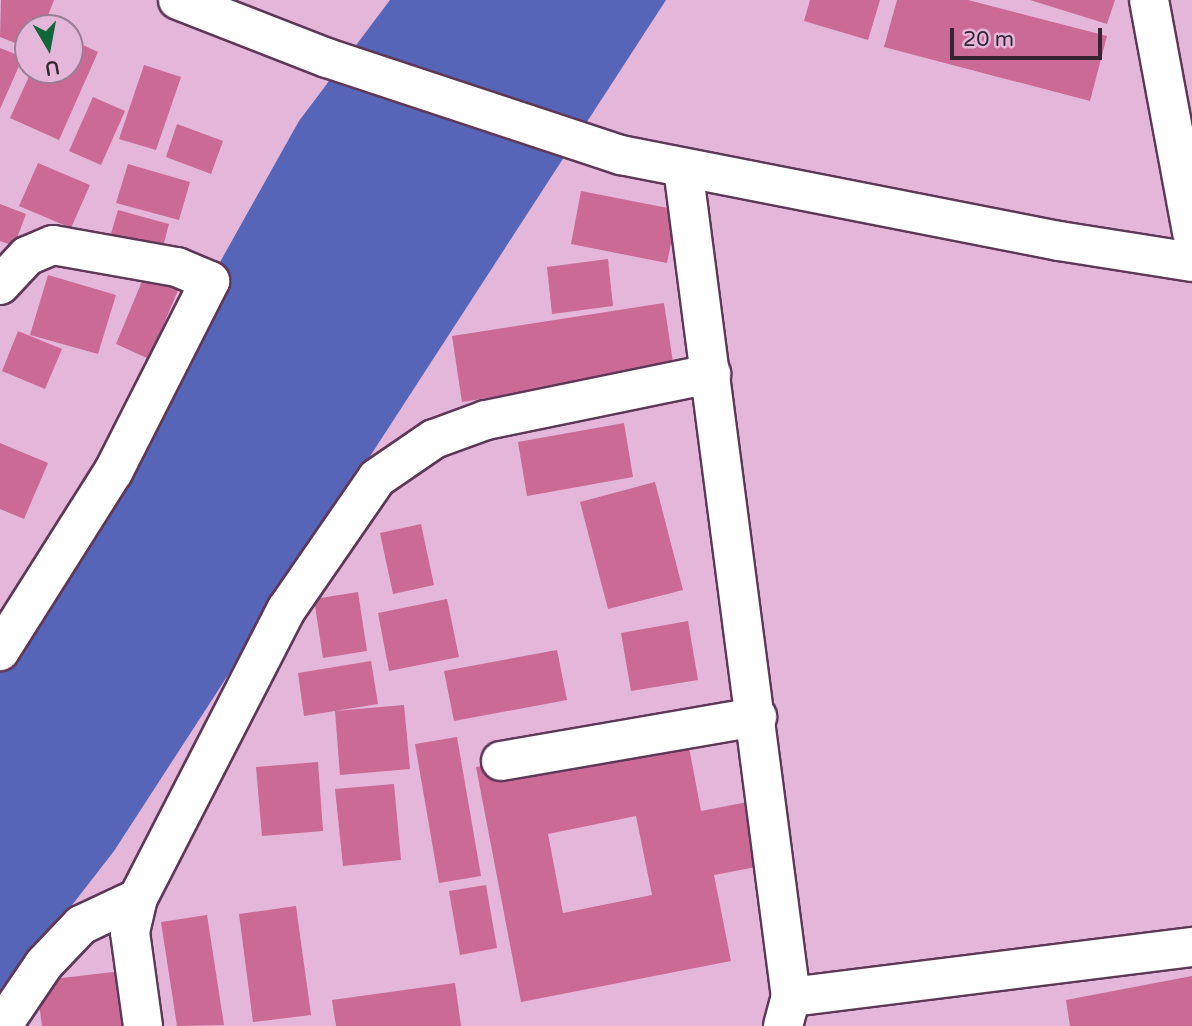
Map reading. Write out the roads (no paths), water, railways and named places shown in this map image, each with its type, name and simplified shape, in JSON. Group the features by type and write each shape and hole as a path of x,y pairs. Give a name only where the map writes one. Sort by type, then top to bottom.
{"street":[{"path":"178,0 327,58 621,155 1059,242 1192,262"},
{"path":"1149,0 1192,233"},
{"path":"683,167 757,717 787,1011 1192,947"},
{"path":"0,285 27,256 53,245 177,267 202,274 210,281 113,472 0,651"},
{"path":"143,1026 130,932 138,898 286,610 377,478 434,439 486,420 710,374"},
{"path":"501,761 757,717"},
{"path":"2,1026 44,964 81,925 138,898"}],"water":[{"path":"390,0 666,0 114,851 0,998 0,655 299,121"}]}
